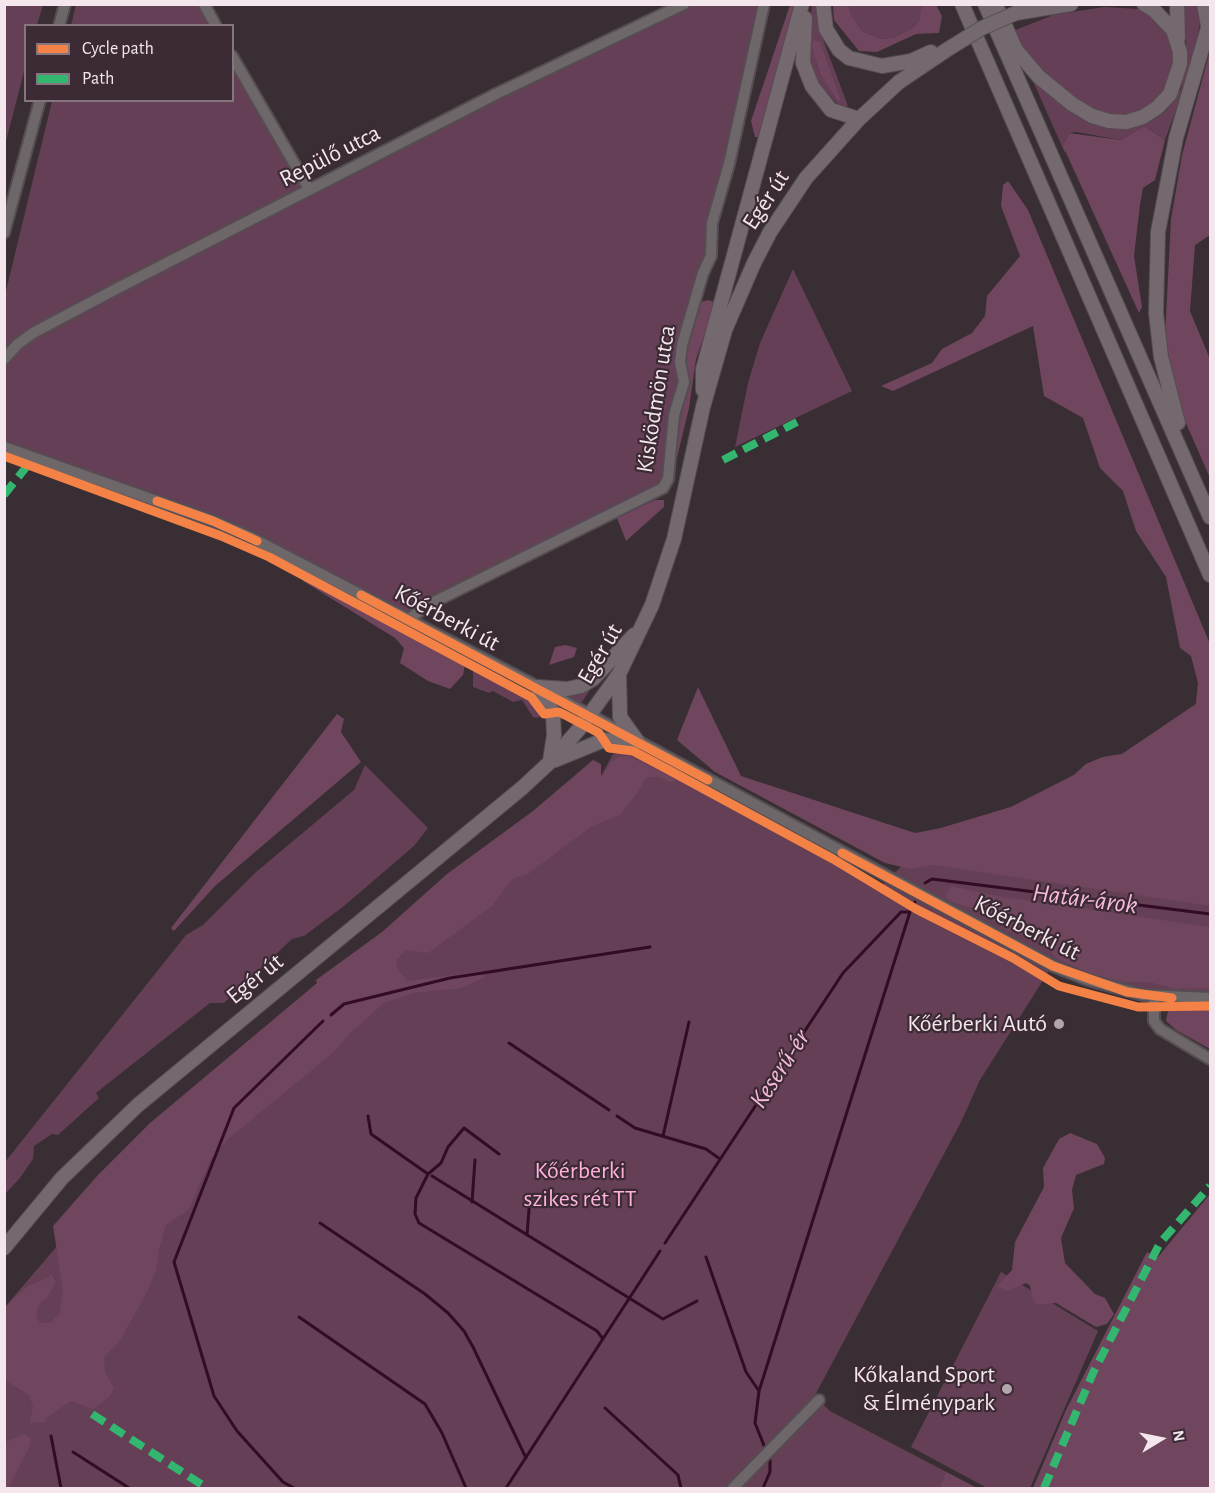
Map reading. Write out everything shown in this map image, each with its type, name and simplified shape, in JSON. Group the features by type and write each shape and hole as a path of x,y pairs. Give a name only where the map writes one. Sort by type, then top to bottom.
{"main road":[{"path":"703,407 703,369 802,4"},
{"path":"807,4 802,49 807,76 819,97 831,110 859,119"},
{"path":"823,4 824,24 830,38 839,50 858,62 889,65 948,49"},
{"path":"985,4 1202,496"},
{"path":"995,4 1016,50 1039,77 1081,111 1109,122 1126,122 1143,117 1158,107 1170,94 1180,64 1177,4"},
{"name":"Egér út","path":"4,1248 62,1178 138,1104 550,762 589,716 619,674 658,588 674,538 703,407 737,300 770,232 806,178 859,119 899,82 948,49 1034,4"},
{"path":"1016,13 1071,4"},
{"path":"1144,4 1164,19 1178,43"},
{"path":"1204,4 1209,23 1165,185 1155,269 1161,357 1172,405 1210,517"},
{"path":"962,7 1210,575"},
{"path":"538,687 567,689 581,686 593,679 641,629"},
{"path":"619,674 620,717 638,742"},
{"path":"538,687 553,713 554,735 550,762"},
{"path":"550,762 604,740 638,742"}],"street":[{"path":"60,24 65,4"},
{"path":"204,4 215,24"},
{"name":"Repülő utca","path":"4,359 18,344 33,333 496,94 684,4"},
{"name":"Kisködmön utca","path":"409,619 428,605 663,488 668,479 674,415 684,382 680,362 682,345 703,273 711,256 712,223 729,164 764,4"},
{"path":"234,59 309,189"},
{"path":"4,233 38,102"},
{"name":"Kőérberki út","path":"4,447 213,521 250,537 538,687 1053,966 1088,980 1154,998 1210,998"},
{"path":"1154,998 1154,1021 1160,1029 1210,1059"},
{"path":"733,1488 819,1400"}],"green space":[{"path":"5,4 43,5 37,24 24,24 24,72 5,145"},
{"path":"76,4 206,5 215,24 71,24"},
{"path":"684,5 764,5 681,372 663,488 409,619 250,537 32,458 5,441 5,295 52,102 234,102 234,58 309,189"},
{"path":"812,5 819,5 821,34 848,106 846,107 840,107 816,80 810,63 808,51"},
{"path":"849,5 922,5 923,9 919,21 912,28 895,37 882,39 862,31 851,14"},
{"path":"1184,5 1196,5 1200,22 1194,60 1165,140 1144,126 1121,140 1076,132 1069,133 1065,141 1065,153 1032,79 1069,110 1093,123 1110,128 1147,124 1166,111 1181,89 1187,55"},
{"path":"1104,7 1139,9 1153,14 1169,33 1174,50 1173,78 1156,102 1137,113 1120,116 1099,113 1061,89 1022,48 1013,31 1053,15"},
{"path":"793,269 852,391 735,447 748,383 760,343"},
{"path":"473,669 531,701 540,715 538,718 533,717 522,700 513,702 493,691 489,693 473,687"},
{"name":"Kőérberki szikes rét TT","path":"1210,679 1210,998 1154,997 1052,966 980,1080 961,1122 814,1397 814,1404 819,1400 830,1411 977,1488 5,1488 5,1307 86,1212 600,778 613,754 633,751 833,859 880,887 941,828 1011,807 1074,775 1086,764 1103,757 1122,754 1196,704 1198,683"},
{"path":"593,686 581,703 566,695"},
{"path":"365,765 428,828 414,846 344,906 304,936 292,939 224,1003 210,1003 96,1093 99,1098 58,1135 52,1134 34,1146 33,1159 5,1194 5,1162 186,935 203,925 256,872 354,790"},
{"name":"Kőkaland Sport & Élménypark","path":"1001,1272 1098,1331 1030,1488 987,1488 911,1447"}],"shaded area":[{"path":"790,5 796,5 760,137 755,137 751,121"},
{"path":"833,5 849,5 851,14 862,31 882,39 895,37 912,28 919,21 922,5 936,5 942,16 939,33 916,34 877,52 859,51 834,20"},
{"path":"813,41 820,42 841,101 838,101 821,75 812,47"},
{"path":"1210,51 1210,235 1195,245 1190,311 1210,359 1210,478 1175,398 1165,336 1171,219 1182,155"},
{"path":"1144,126 1165,140 1155,180 1143,188 1140,205 1134,256 1142,307 1139,313 1063,146 1069,133 1121,140"},
{"path":"1008,181 1028,210 1210,644 1210,906 933,865 910,869 885,863 715,772 677,740 698,687 741,776 915,833 941,828 1011,807 1074,775 1086,764 1103,757 1122,754 1196,704 1198,683 1191,656 1180,648 1166,577 1136,531 1123,491 1100,468 1083,418 1044,396 1033,326 893,391 881,386 932,363 942,349 972,333 985,316 987,296 1020,256 1001,206 1003,185"},
{"path":"709,300 716,303 696,359 689,408 675,466 673,464 677,434 687,385 686,354 700,302"},
{"path":"655,500 664,500 664,507 626,541 617,518"},
{"path":"305,577 465,664 463,675 450,689 428,681 400,663 404,648 395,638 303,581"},
{"path":"565,645 577,648 574,657 549,665 555,647"},
{"path":"337,714 344,719 341,732 361,762 215,886 174,931 171,928"},
{"path":"629,756 675,779 672,783 660,777 646,777 620,815 592,826 528,874 512,879 493,905 428,953 406,950 396,960 397,969 408,981 482,971 484,978 461,988 414,993 384,1003 349,1034 335,1051 228,1139 211,1159 189,1209 166,1225 156,1270 147,1292 119,1342 104,1357 105,1372 114,1388 110,1396 93,1409 71,1401 47,1417 44,1422 30,1423 33,1407 29,1395 5,1380 5,1307 28,1286 48,1278 51,1274 56,1282 47,1298 39,1304 36,1316 40,1323 50,1323 60,1313 63,1290 53,1226 98,1175 150,1123 317,983 316,980 382,932 447,874 533,811 593,760 601,764 601,777 611,762 619,757"},
{"path":"951,886 997,896 1210,927 1210,988 1176,989 1149,982 1124,982 1092,975 1056,958 1050,949 1011,932 978,910 952,902 945,896"},
{"path":"1210,1009 1210,1049 1176,1030 1166,1021 1168,1011"},
{"path":"1070,1133 1097,1144 1105,1158 1104,1164 1076,1175 1072,1190 1074,1208 1061,1238 1065,1263 1095,1294 1105,1298 1114,1314 1107,1324 1096,1327 1056,1303 1037,1305 1033,1300 1030,1286 1026,1283 1007,1291 997,1286 1012,1270 1015,1242 1044,1187 1043,1168 1059,1139"},
{"path":"1210,1194 1210,1488 1033,1488 1066,1410 1147,1252 1158,1257"},
{"path":"24,1434 31,1439 28,1450 8,1488 5,1488 5,1442"},
{"path":"946,1472 977,1488 940,1488"}],"waterway":[{"name":"Határ-árok","path":"925,883 932,879 1210,914"},
{"path":"665,1243 843,973 901,912 910,912 759,1391 755,1423 765,1448"},
{"path":"331,1015 344,1004 450,978 650,947"},
{"path":"294,1488 283,1482 237,1431 214,1396 174,1262 234,1108 323,1021"},
{"path":"663,1136 689,1022"},
{"path":"509,1043 609,1110"},
{"path":"368,1116 371,1134 428,1174"},
{"path":"617,1116 635,1128 706,1149 720,1159"},
{"path":"499,1154 464,1128 448,1147 441,1163 428,1174 416,1198 415,1214 419,1223 597,1331 603,1339"},
{"path":"472,1202 475,1160"},
{"path":"432,1176 663,1319 697,1301"},
{"path":"527,1235 530,1197"},
{"path":"320,1223 425,1294 448,1313 464,1331 526,1458"},
{"name":"Keserű-ér","path":"506,1488 660,1251"},
{"path":"706,1257 746,1372 759,1391"},
{"path":"299,1317 425,1404 442,1433 466,1488"},
{"path":"605,1408 678,1475 681,1488"},
{"path":"51,1436 61,1488"},
{"path":"73,1452 129,1488"},
{"path":"763,1488 770,1472 770,1457"}],"marked path":[{"path":"723,460 797,422"},
{"path":"4,495 31,461"},
{"path":"1044,1488 1093,1373 1160,1243 1210,1186"},
{"path":"92,1414 207,1488"}],"cycle path":[{"path":"4,456 221,536 269,557 531,697 544,714 559,712 569,717 599,733 609,748 633,751 833,859 916,909 1013,958 1059,986 1138,1007 1210,1006"},
{"path":"157,501 213,521 257,541"},
{"path":"361,595 708,780"},
{"path":"842,853 1053,966 1127,992 1172,998"}],"place":[{"name":"Kőérberki Autó","path":"1059,1024"},
{"name":"Kőkaland Sport & Élménypark","path":"1007,1389"}]}
